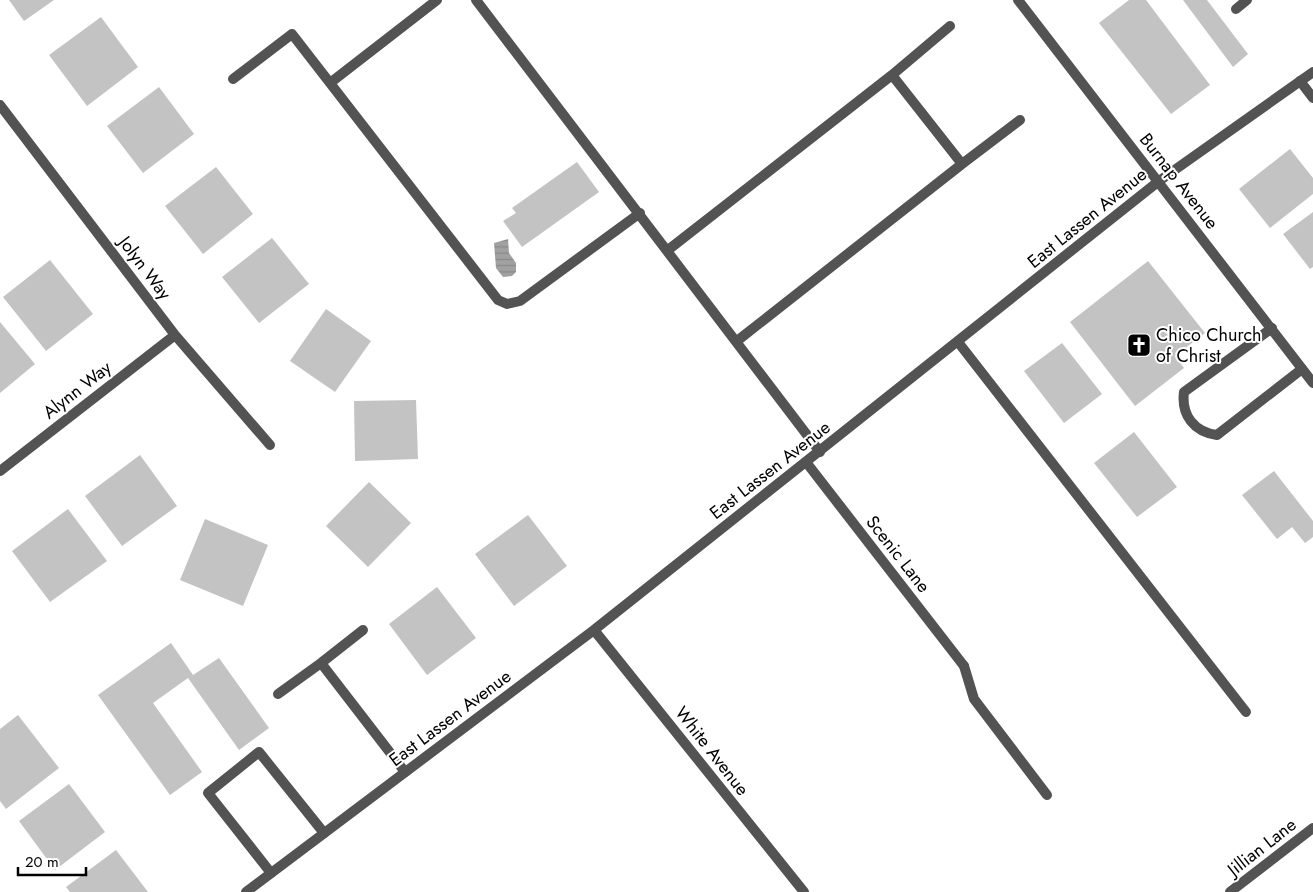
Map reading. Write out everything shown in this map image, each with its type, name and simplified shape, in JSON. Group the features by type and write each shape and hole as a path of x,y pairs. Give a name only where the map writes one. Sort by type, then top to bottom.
{"street":[{"path":"330,83 437,0"},
{"path":"476,0 640,213 820,452"},
{"name":"Burnap Avenue","path":"1018,0 1313,383"},
{"path":"1236,9 1248,0"},
{"path":"668,250 892,74 950,26"},
{"path":"233,79 292,34 498,300 507,304 520,301 640,213"},
{"name":"East Lassen Avenue","path":"246,892 594,630 1159,181 1313,72"},
{"path":"892,74 962,164"},
{"path":"1300,81 1313,98"},
{"name":"Jolyn Way","path":"0,105 175,335 270,446"},
{"path":"737,341 1020,120"},
{"path":"1272,328 1184,392 1184,409 1193,425 1208,434 1217,435 1302,369"},
{"name":"Alynn Way","path":"0,471 175,335"},
{"path":"958,342 1246,712"},
{"name":"Scenic Lane","path":"806,462 964,666 974,699 1047,795"},
{"path":"278,694 364,630"},
{"name":"White Avenue","path":"594,630 804,892"},
{"path":"321,663 405,772"},
{"path":"270,873 208,793 259,752 324,833"},
{"name":"Jillian Lane","path":"1230,892 1313,828"}],"shaded area":[{"path":"508,239 509,253 516,263 516,272 512,276 503,277 496,268 494,243"}],"building":[{"path":"9,0 54,0 24,21"},
{"path":"1129,0 1146,0 1210,85 1171,114 1099,23"},
{"path":"1183,0 1207,0 1248,54 1233,67"},
{"path":"101,17 138,67 87,106 49,55"},
{"path":"159,87 194,134 143,173 107,126"},
{"path":"1290,149 1313,178 1313,194 1270,228 1239,189"},
{"path":"577,162 599,192 522,247 503,221 516,213 512,208"},
{"path":"216,167 253,214 203,254 165,206"},
{"path":"1313,212 1313,267 1310,269 1283,234"},
{"path":"272,238 309,284 259,323 222,277"},
{"path":"50,260 93,314 46,351 3,297"},
{"name":"Chico Church of Christ","path":"1148,261 1205,333 1175,356 1184,368 1135,406 1070,322"},
{"path":"326,309 371,341 335,392 290,361"},
{"path":"0,322 35,364 0,393"},
{"path":"1062,343 1102,394 1064,423 1024,371"},
{"path":"416,400 418,459 355,461 354,401"},
{"path":"1134,432 1177,487 1137,517 1094,463"},
{"path":"140,455 177,506 122,546 85,496"},
{"path":"1274,471 1313,521 1313,537 1305,543 1292,527 1277,539 1242,495"},
{"path":"369,482 411,523 368,567 326,526"},
{"path":"68,509 107,561 50,602 12,551"},
{"path":"528,515 567,566 514,606 475,554"},
{"path":"205,519 268,545 243,606 180,580"},
{"path":"437,587 476,638 427,675 389,624"},
{"path":"171,643 193,675 219,658 269,728 239,750 188,678 153,703 202,772 170,795 98,695"},
{"path":"18,715 59,768 6,809 0,801 0,729"},
{"path":"69,784 105,832 55,870 19,821"},
{"path":"116,850 148,892 70,892 66,887"}],"place":[{"name":"Chico Church of Christ","path":"1139,345"}]}
